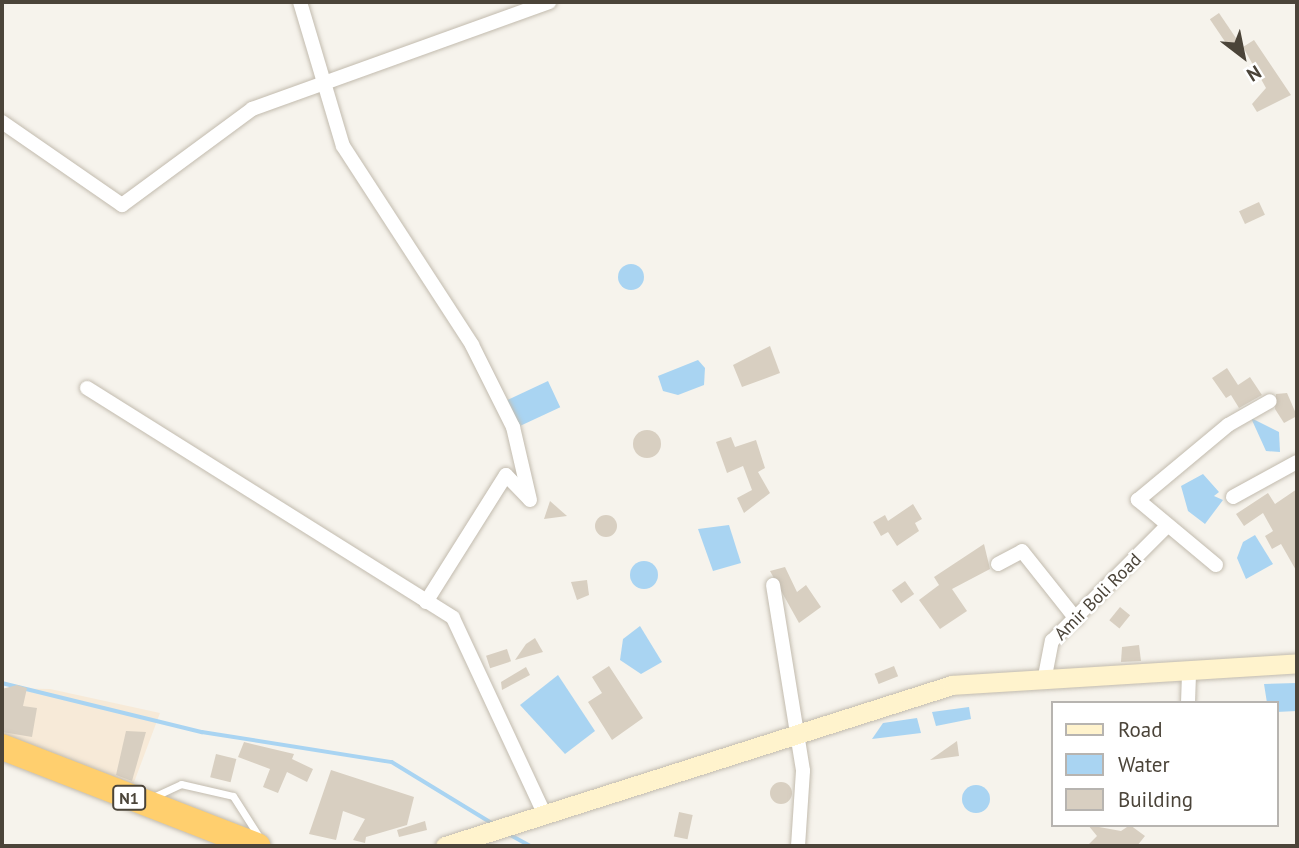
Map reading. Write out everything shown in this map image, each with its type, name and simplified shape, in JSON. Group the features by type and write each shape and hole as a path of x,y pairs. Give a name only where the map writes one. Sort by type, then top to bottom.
{"highway":[{"name":"N1","path":"2,747 257,846"},
{"name":"N1","path":"2,765 208,846"}],"main road":[{"path":"454,845 934,689 1045,676 1297,663"}],"street":[{"path":"299,2 343,146 472,345 508,416 530,500 506,475 426,602"},
{"path":"2,122 122,205 252,109 323,81 395,62 550,2"},
{"path":"87,387 460,625 545,815"},
{"path":"1216,565 1138,500 1219,432 1270,401"},
{"path":"1233,496 1297,462"},
{"name":"Amir Boli Road","path":"1045,676 1052,641 1167,526"},
{"path":"998,564 1022,551 1076,619"},
{"path":"773,585 788,658 793,735 803,771 798,846"},
{"path":"1188,701 1189,670"}],"lane":[{"path":"140,802 181,784 233,796 265,846"}],"shaded area":[{"path":"2,688 50,689 160,713 130,793 2,744"}],"water":[{"path":"631,264 640,268 644,277 640,286 631,290 622,286 618,277 622,268"},
{"path":"698,360 705,368 704,385 678,395 663,391 658,376"},
{"path":"548,381 560,407 517,428 504,401"},
{"path":"1251,418 1279,432 1280,452 1266,451"},
{"path":"1203,474 1219,492 1214,496 1223,500 1205,524 1188,511 1181,486"},
{"path":"729,525 741,563 713,571 698,529"},
{"path":"1255,535 1273,564 1246,579 1237,558 1243,542"},
{"path":"644,561 654,565 658,575 654,585 644,589 634,585 630,575 634,565"},
{"path":"640,626 662,662 641,674 620,660 623,639"},
{"path":"558,675 595,731 565,754 520,705"},
{"path":"1297,683 1297,711 1278,712 1278,701 1267,701 1264,684"},
{"path":"969,707 971,719 936,726 932,712"},
{"path":"917,718 921,733 872,739 883,723"},
{"path":"976,785 986,789 990,799 986,809 976,813 966,809 962,799 966,789"}],"building":[{"path":"1219,13 1239,43 1230,49 1210,19"},
{"path":"1254,40 1291,95 1257,112 1252,104 1266,88 1243,47"},
{"path":"1259,202 1265,215 1245,224 1239,211"},
{"path":"770,346 780,373 742,387 733,365"},
{"path":"1227,368 1238,385 1250,377 1262,395 1239,408 1231,395 1226,398 1212,378"},
{"path":"1287,393 1297,416 1284,423 1275,409 1276,394"},
{"path":"647,430 657,434 661,444 657,454 647,458 637,454 633,444 637,434"},
{"path":"731,437 735,447 756,440 765,468 758,472 770,493 744,513 737,498 752,490 743,466 727,473 716,442"},
{"path":"1297,489 1297,572 1281,544 1272,549 1265,536 1273,531 1263,513 1244,526 1236,514 1268,493 1275,504"},
{"path":"550,501 567,516 544,519"},
{"path":"913,504 922,519 915,523 919,531 897,546 888,532 881,536 873,522 885,515 888,521"},
{"path":"606,515 614,518 617,526 614,534 606,537 598,534 595,526 598,518"},
{"path":"984,544 990,569 952,589 967,611 940,629 919,600 939,585 934,577"},
{"path":"785,567 797,592 806,585 821,607 799,623 770,571"},
{"path":"587,580 589,595 577,600 571,582"},
{"path":"905,581 914,594 901,603 892,590"},
{"path":"1120,607 1130,615 1119,628 1109,620"},
{"path":"535,638 543,652 515,660 526,644"},
{"path":"1139,645 1141,661 1121,662 1122,647"},
{"path":"507,649 511,661 490,668 486,656"},
{"path":"609,666 643,718 612,740 588,702 602,693 592,677"},
{"path":"894,666 898,676 879,684 875,674"},
{"path":"526,667 530,675 502,690 501,682"},
{"path":"17,685 27,688 23,706 37,708 32,737 2,732 2,689"},
{"path":"126,731 146,732 132,781 116,775"},
{"path":"957,741 959,756 930,760"},
{"path":"244,742 294,754 292,759 313,769 307,782 287,772 278,793 263,787 270,769 238,757"},
{"path":"216,754 236,759 231,782 210,777"},
{"path":"331,770 414,797 407,825 366,837 365,843 353,840 365,819 343,811 336,840 309,834"},
{"path":"781,782 789,785 792,793 789,801 781,804 773,801 770,793 773,785"},
{"path":"679,812 693,815 687,839 674,836"},
{"path":"425,821 427,830 399,837 397,830"},
{"path":"1090,827 1121,831 1133,827 1145,836 1137,846 1087,846 1097,836"}],"waterway":[{"path":"2,683 202,732 392,762 492,823"},
{"path":"507,833 530,846"}]}
